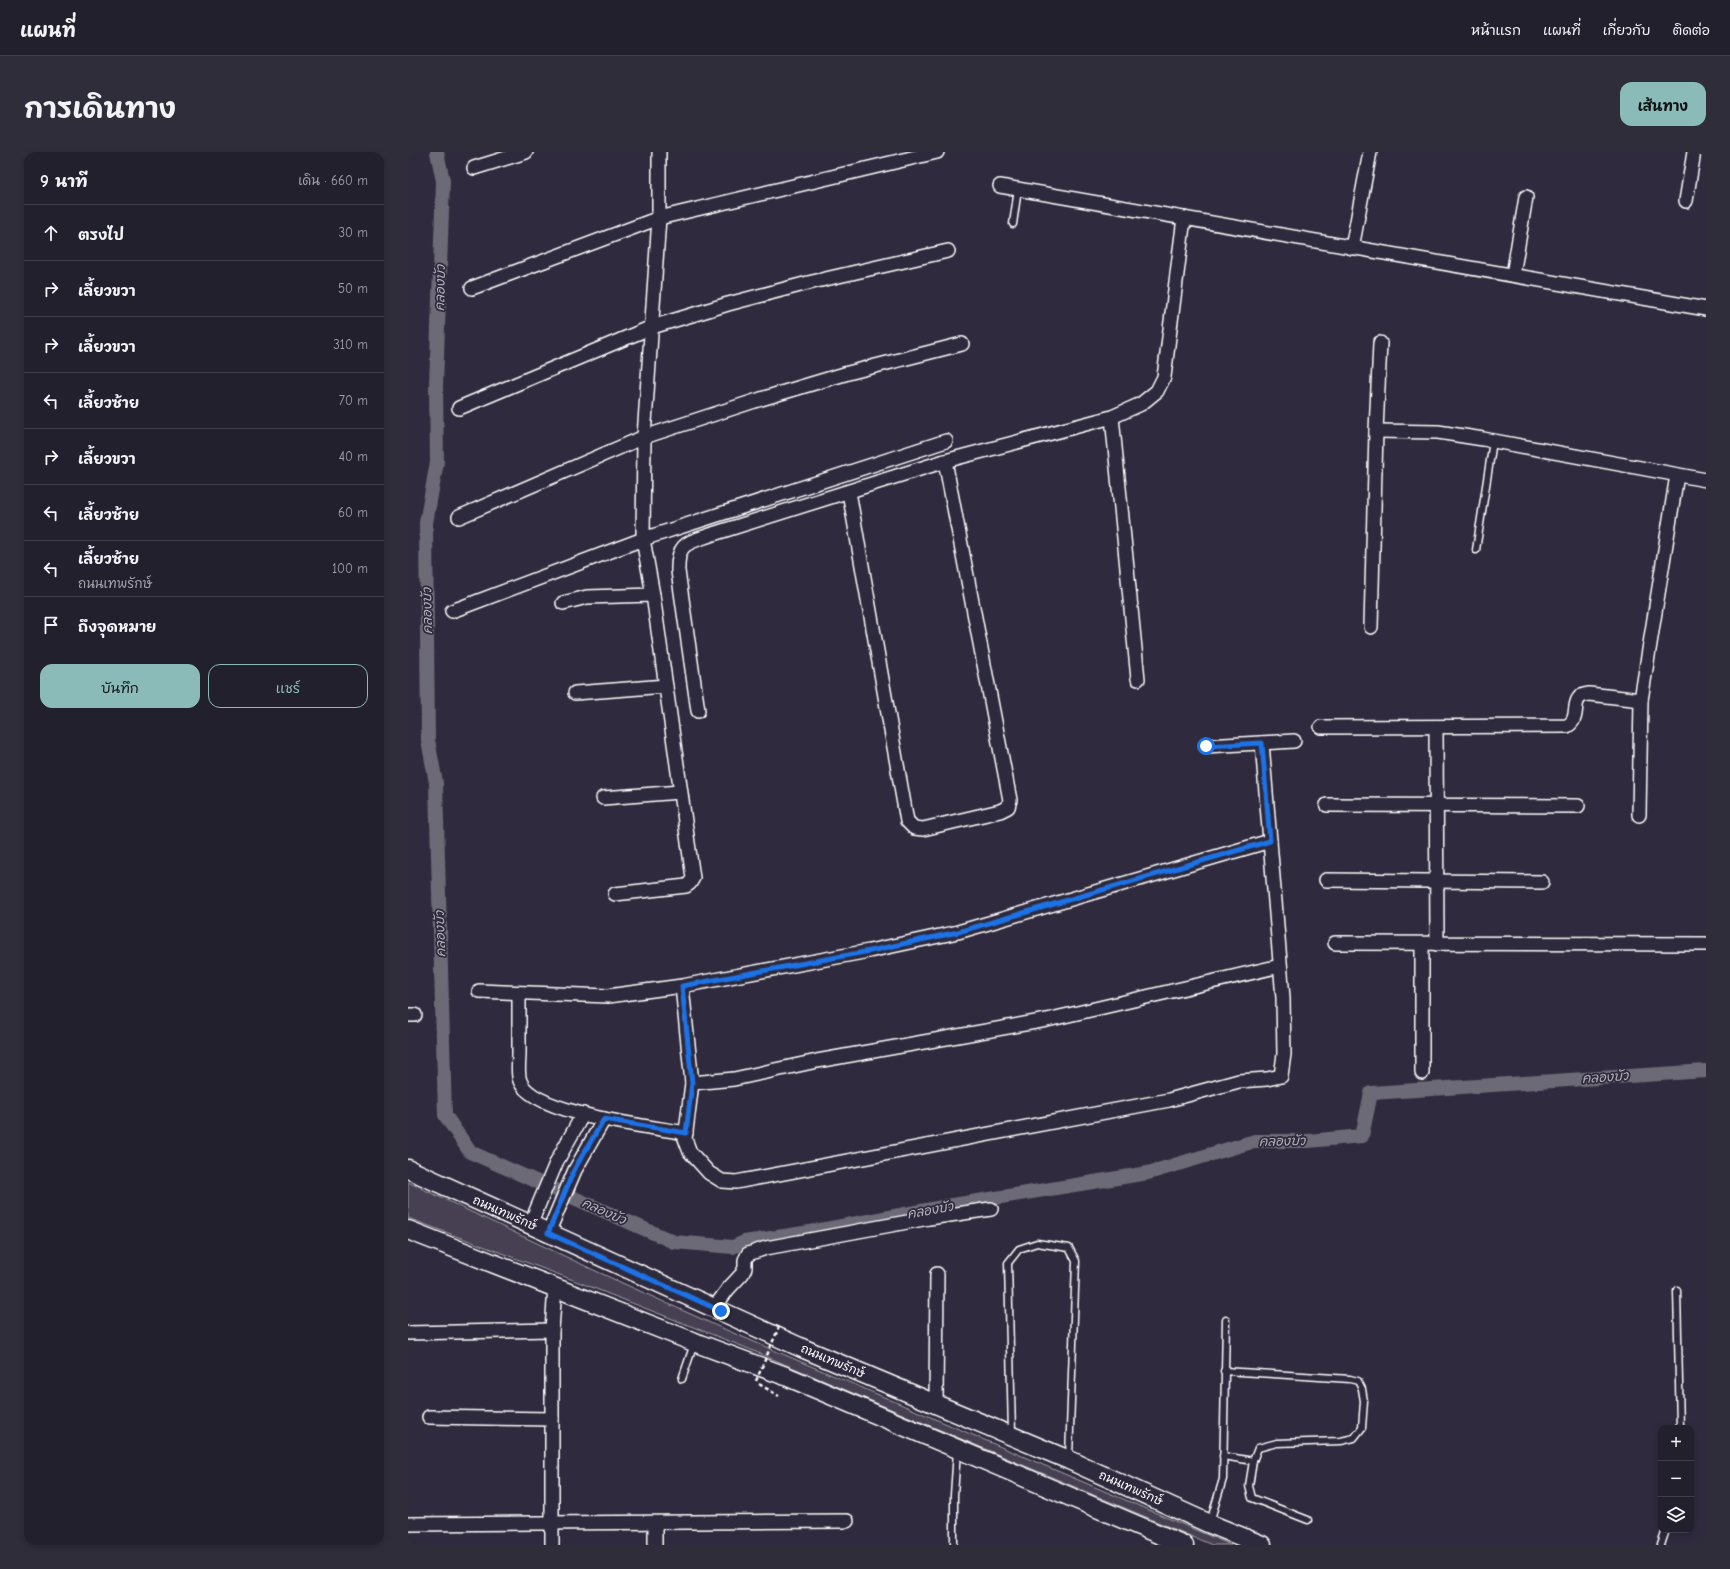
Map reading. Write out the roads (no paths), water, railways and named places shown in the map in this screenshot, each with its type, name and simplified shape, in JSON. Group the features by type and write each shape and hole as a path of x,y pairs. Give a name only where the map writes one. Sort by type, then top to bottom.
{"main road":[{"name":"ถนนเทพรักษ์","path":"408,1169 802,1348 1069,1460 1210,1524 1262,1545"},
{"path":"408,1230 694,1342 788,1377 1184,1545"}],"street":[{"path":"474,168 526,152"},
{"path":"615,894 686,886 693,878 653,594 643,539 644,438 659,218 659,152"},
{"path":"472,288 659,218 937,152"},
{"path":"1352,248 1370,152"},
{"path":"1686,201 1694,152"},
{"path":"1000,186 1706,309"},
{"path":"1513,275 1526,197"},
{"path":"698,711 678,571 677,559 679,551 684,545 713,534 945,461 1112,417 1141,404 1157,391 1164,377 1184,218"},
{"path":"459,408 652,327 728,304 808,283 948,251"},
{"path":"1371,627 1376,431 1380,343"},
{"path":"459,517 644,438 833,377 962,344"},
{"path":"1112,417 1138,679"},
{"path":"1376,431 1438,432 1493,440 1706,480"},
{"path":"452,611 643,539 946,440"},
{"path":"849,492 907,821 914,828 923,830 1000,811 1008,807 1010,800 945,461"},
{"path":"1638,815 1641,700 1677,475"},
{"path":"563,603 587,597 653,594"},
{"path":"575,693 666,686"},
{"path":"1321,727 1567,726 1572,724 1574,720 1576,705 1582,694 1641,700"},
{"path":"1436,727 1437,944"},
{"path":"1206,746 1294,741"},
{"path":"682,986 692,1083 685,1140 698,1163 709,1173 722,1180 736,1182 1169,1100 1239,1081 1267,1079 1281,1076 1284,1054 1283,1005 1262,743"},
{"path":"603,798 680,792"},
{"path":"1327,806 1578,806"},
{"path":"479,991 608,996 682,986 870,951 958,932 1270,841"},
{"path":"1326,880 1542,882"},
{"path":"1334,943 1706,944"},
{"path":"1422,944 1422,1073"},
{"path":"692,1083 734,1079 817,1061 1047,1020 1280,966"},
{"path":"519,993 520,1081 530,1094 552,1105 583,1114 686,1133"},
{"path":"530,1225 557,1161 583,1114"},
{"path":"548,1233 574,1170 604,1119"},
{"path":"714,1308 742,1274 748,1254 772,1247 929,1218 992,1209"},
{"path":"936,1405 937,1274"},
{"path":"552,1545 552,1330 555,1287"},
{"path":"408,1333 552,1330"},
{"path":"429,1417 552,1418"},
{"path":"408,1524 847,1522"},
{"path":"655,1523 655,1545"}],"lane":[{"path":"1013,224 1018,189"},
{"path":"1476,550 1493,440"},
{"path":"1012,1437 1008,1263 1019,1249 1037,1243 1069,1248 1076,1260 1069,1460"},
{"path":"1677,1290 1680,1425"},
{"path":"1210,1524 1223,1479 1226,1320"},
{"path":"682,1379 694,1342"},
{"path":"1224,1371 1358,1381 1362,1389 1364,1401 1362,1428 1354,1438 1341,1441 1277,1443 1258,1448 1252,1461 1249,1486 1252,1498 1308,1520"},
{"path":"954,1545 954,1495 957,1449"},
{"path":"1223,1456 1252,1461"},
{"path":"1662,1545 1665,1533"}],"waterway":[{"name":"คลองบัว","path":"437,152 443,181 436,386 437,462 426,523 428,740 436,783 445,1115 470,1152 674,1242 733,1247 744,1242 810,1232 953,1205 1148,1173 1255,1141 1308,1141 1362,1136 1371,1093 1706,1071"}]}
